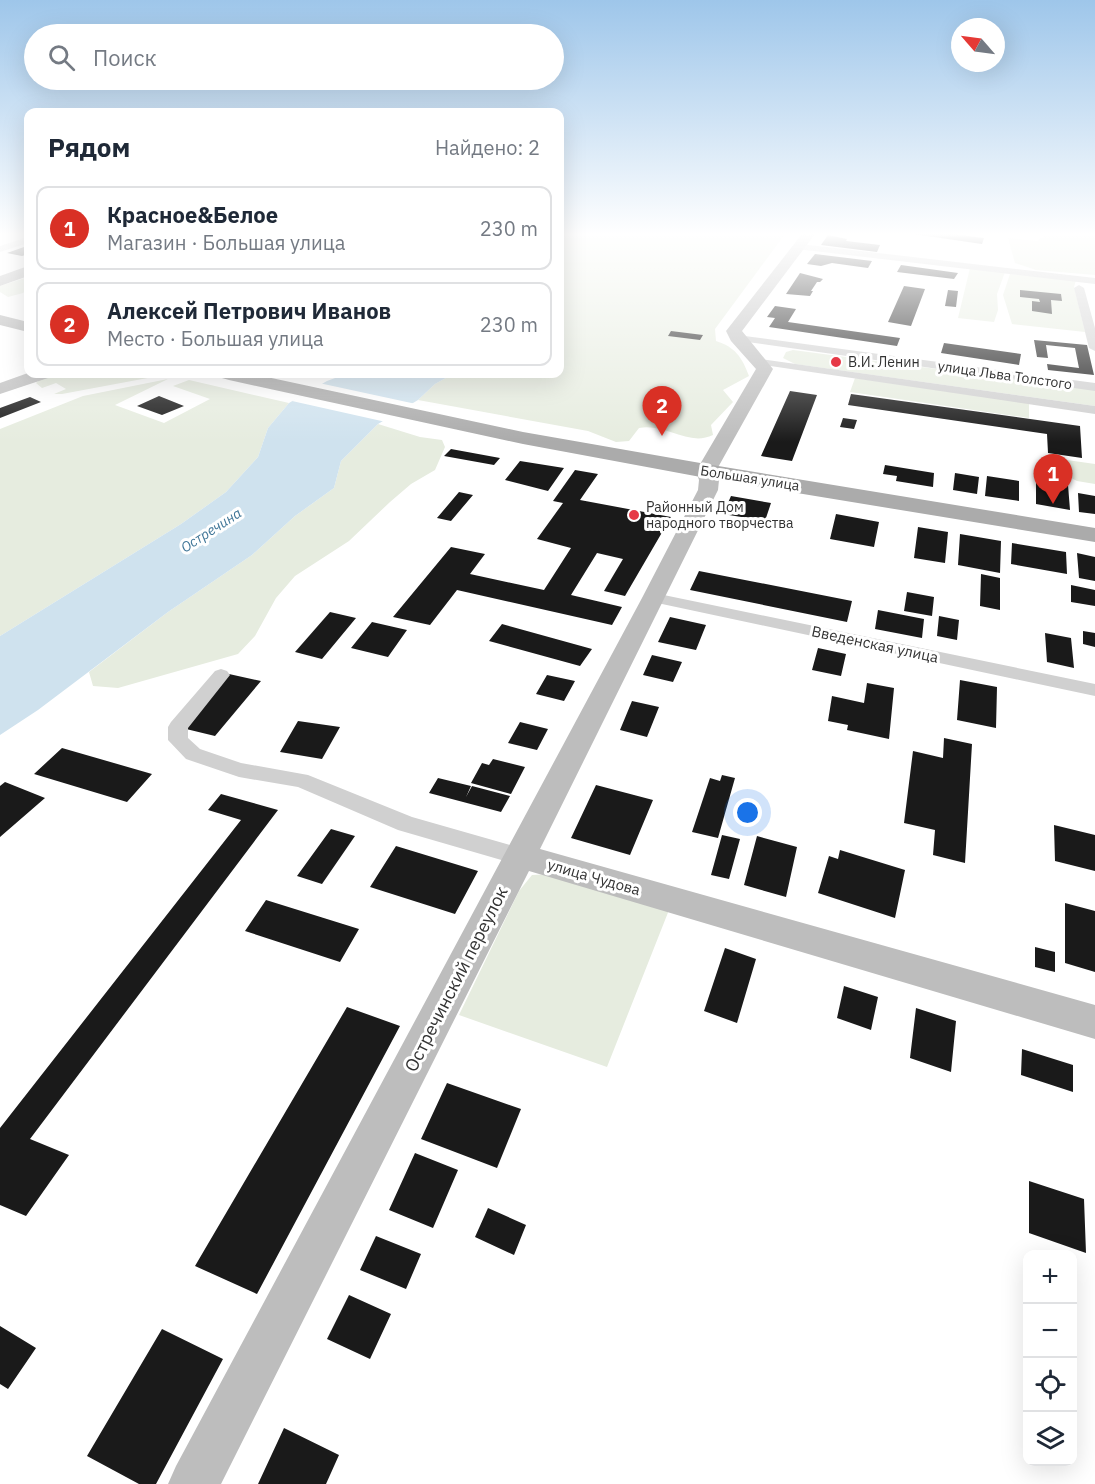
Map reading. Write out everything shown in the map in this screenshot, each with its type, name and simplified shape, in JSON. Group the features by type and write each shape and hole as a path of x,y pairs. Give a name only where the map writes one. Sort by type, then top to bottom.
{"main road":[{"path":"0,320 24,326"},
{"name":"Большая улица","path":"246,378 524,438 706,471 1095,535"}],"street":[{"path":"706,471 765,369 737,338 734,331 756,303"},
{"path":"1083,303 1095,348"},
{"name":"улица Льва Толстого","path":"737,338 1095,387"},
{"name":"улица Льва Толстого","path":"761,362 1095,410"},
{"path":"0,389 31,378"},
{"name":"Остречинский переулок","path":"194,1484 654,598 708,490 709,480 706,471"},
{"name":"Введенская улица","path":"654,598 1095,690"},
{"name":"улица Чудова","path":"221,675 178,728 178,740 193,754 239,770 301,780 406,824 1095,1022"}],"shaded area":[{"path":"564,303 734,303 715,329 716,341 728,346 737,354 744,363 749,376 723,390 733,402 711,425 713,435 704,438 686,437 649,427 639,428 629,441 616,442 588,431 418,400 435,384 446,378 564,378"},
{"path":"962,303 998,303 994,322 958,318"},
{"path":"1006,303 1078,303 1085,332 1012,324"},
{"path":"793,350 1095,390 1095,406 795,364 783,358 786,352"},
{"path":"41,378 148,378 62,394 54,394 66,389 56,383 42,388 36,383"},
{"path":"855,378 1029,403 1029,418 850,392"},
{"path":"168,379 115,405 164,423 210,399 173,386 189,380 289,403 268,428 258,457 226,492 181,524 0,636 0,429 83,396"},
{"path":"378,424 420,437 442,440 445,447 435,470 411,484 349,541 295,576 276,598 255,636 238,654 118,688 93,686 89,672 168,612 252,555 295,516 334,488 341,461"},
{"path":"1046,457 1095,464 1095,484 1077,481 1046,465"},
{"path":"553,874 669,910 607,1067 459,1015 519,891 532,875"}],"water":[{"name":"Остречина","path":"335,378 446,378 435,384 418,400 378,424 341,461 334,488 295,516 252,555 168,612 38,710 0,735 0,636 181,524 226,492 258,457 268,428 289,403"}],"pier":[{"path":"319,383 416,404 386,422 292,401"}],"building":[{"path":"896,303 920,303 911,326 888,322"},
{"path":"946,303 956,303 956,307 945,306"},
{"path":"1032,303 1051,303 1052,314 1032,311"},
{"path":"775,306 796,309 788,322 900,338 897,346 769,327 775,318 767,317"},
{"path":"671,331 703,335 700,340 668,336"},
{"path":"1034,340 1087,345 1094,375 1048,370 1047,364 1079,368 1075,348 1046,345 1048,358 1037,357"},
{"path":"944,343 1021,354 1019,365 941,353"},
{"path":"790,391 817,395 792,461 761,456"},
{"path":"851,394 1080,426 1082,458 1048,453 1047,434 848,405"},
{"path":"159,396 184,406 162,415 137,406"},
{"path":"30,397 41,402 0,418 0,408"},
{"path":"843,418 857,420 854,429 840,427"},
{"path":"451,449 500,458 494,465 444,456"},
{"path":"520,461 564,468 548,491 505,480"},
{"path":"885,465 934,473 933,487 896,481 897,476 883,474"},
{"path":"575,470 598,474 580,500 671,517 625,596 604,591 623,559 597,553 571,595 622,607 612,625 457,590 430,625 393,617 451,547 485,554 470,574 544,590 571,548 537,539 563,503 553,501"},
{"path":"955,473 979,477 977,494 953,490"},
{"path":"987,476 1019,481 1019,501 985,496"},
{"path":"1036,479 1068,485 1070,510 1036,504"},
{"path":"459,492 473,495 451,521 437,518"},
{"path":"1078,493 1095,496 1095,514 1079,512"},
{"path":"731,496 771,503 765,521 723,514"},
{"path":"836,514 879,522 874,547 830,539"},
{"path":"918,527 948,532 945,563 914,558"},
{"path":"960,534 1001,541 1000,573 958,565"},
{"path":"1012,543 1066,552 1067,574 1011,564"},
{"path":"1077,553 1095,557 1095,581 1079,578"},
{"path":"699,571 852,601 847,622 690,590"},
{"path":"981,574 1000,578 1000,610 980,606"},
{"path":"1071,585 1095,590 1095,606 1071,602"},
{"path":"907,592 934,597 932,616 904,611"},
{"path":"878,610 924,619 922,638 875,629"},
{"path":"330,612 356,618 322,659 295,652"},
{"path":"939,616 959,620 957,640 937,636"},
{"path":"670,617 706,625 696,650 658,642"},
{"path":"372,622 407,630 388,657 351,648"},
{"path":"502,624 592,649 580,666 489,641"},
{"path":"1083,631 1095,633 1095,647 1083,644"},
{"path":"1045,633 1071,638 1074,668 1047,662"},
{"path":"818,648 846,654 841,676 812,670"},
{"path":"652,655 682,662 673,682 643,675"},
{"path":"229,674 261,681 215,736 182,728"},
{"path":"547,675 575,681 564,701 536,694"},
{"path":"960,680 997,687 996,728 957,720"},
{"path":"867,683 894,688 889,739 847,730 848,725 828,721 832,696 864,703"},
{"path":"632,701 659,707 647,737 620,730"},
{"path":"298,721 340,727 322,759 280,752"},
{"path":"520,722 548,729 537,750 508,743"},
{"path":"944,738 972,744 965,863 933,855 935,830 904,823 913,751 943,758"},
{"path":"62,748 152,774 127,802 34,774"},
{"path":"493,759 525,767 511,794 471,783 482,763 489,765"},
{"path":"722,775 735,778 718,838 692,832 710,778 720,781"},
{"path":"438,778 471,786 466,797 472,786 510,796 501,812 429,793"},
{"path":"5,782 45,798 0,837 0,786"},
{"path":"596,785 653,800 630,855 571,838"},
{"path":"221,794 278,810 30,1139 69,1155 26,1216 0,1205 0,1128 241,820 208,810"},
{"path":"1054,825 1095,835 1095,871 1055,861"},
{"path":"331,829 355,836 322,884 297,876"},
{"path":"722,835 740,839 729,879 711,875"},
{"path":"757,836 797,847 786,897 744,885"},
{"path":"396,846 478,871 455,914 370,887"},
{"path":"840,850 905,870 895,918 818,893 829,856 838,859"},
{"path":"266,900 359,929 340,962 245,931"},
{"path":"1065,903 1095,911 1095,972 1065,963"},
{"path":"1035,947 1055,952 1055,972 1035,967"},
{"path":"725,948 756,959 737,1023 704,1011"},
{"path":"844,986 878,997 871,1030 837,1018"},
{"path":"347,1007 400,1026 257,1294 195,1266"},
{"path":"916,1008 956,1021 951,1072 910,1058"},
{"path":"1022,1049 1073,1065 1073,1092 1021,1075"},
{"path":"447,1083 521,1109 497,1168 421,1139"},
{"path":"415,1153 458,1170 433,1228 389,1210"},
{"path":"1029,1181 1084,1199 1086,1253 1029,1233"},
{"path":"488,1208 526,1225 514,1255 475,1237"},
{"path":"376,1236 421,1254 406,1289 360,1270"},
{"path":"349,1295 391,1314 370,1359 327,1339"},
{"path":"0,1326 36,1348 8,1389 0,1384"},
{"path":"162,1329 223,1359 156,1484 139,1484 87,1456"},
{"path":"284,1428 339,1455 326,1484 258,1484"}],"place":[{"name":"В.И. Ленин","path":"836,362"},
{"name":"Алексей Петрович Иванов","path":"662,436"},
{"name":"Красное&Белое","path":"1053,504"},
{"name":"Районный Дом народного творчества","path":"634,515"}]}
